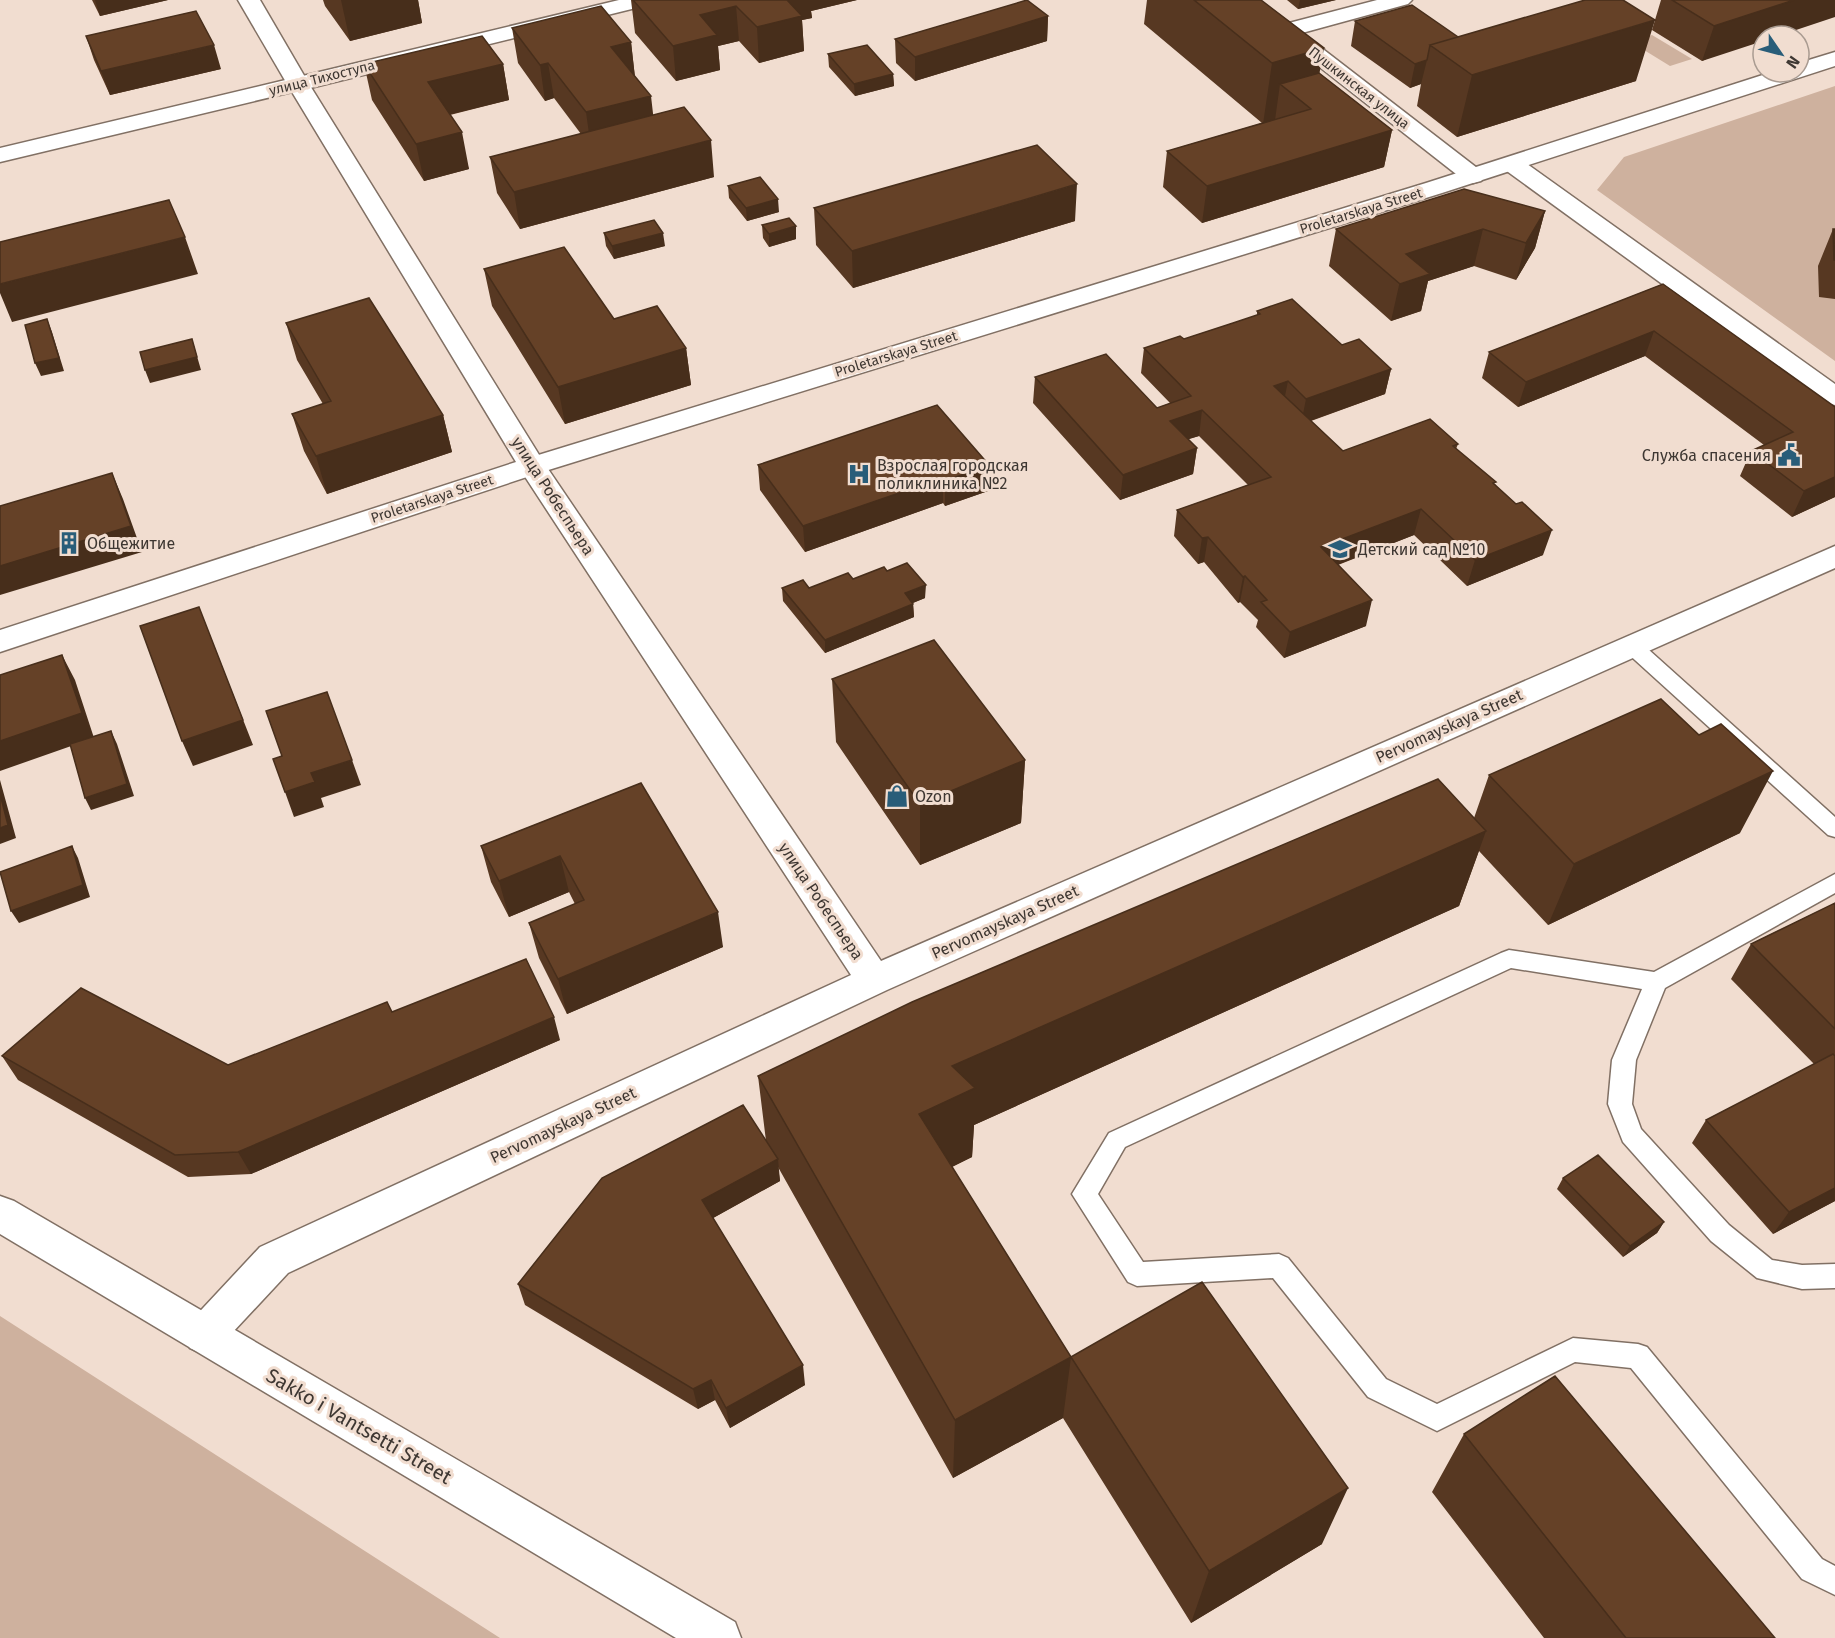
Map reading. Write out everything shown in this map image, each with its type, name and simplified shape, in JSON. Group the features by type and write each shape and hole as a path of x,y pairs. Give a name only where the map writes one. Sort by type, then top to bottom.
{"main road":[{"name":"улица Робеспьера","path":"249,0 532,466 874,980"},
{"name":"улица Тихоступа","path":"0,155 645,0"},
{"name":"Пушкинская улица","path":"1245,0 1473,176"},
{"path":"1285,31 1401,0"},
{"path":"1811,66 1835,59"},
{"name":"Proletarskaya Street","path":"0,641 532,466 1512,164 1757,84"},
{"path":"1512,164 1835,397"},
{"name":"Pervomayskaya Street","path":"204,1335 274,1260 874,980 1835,556"},
{"name":"Sakko i Vantsetti Street","path":"0,1213 719,1638"}],"lane":[{"path":"1632,646 1835,829"},
{"path":"1835,883 1656,981 1509,959 1117,1140 1084,1194 1137,1275 1279,1266 1377,1388 1437,1418 1573,1350 1638,1356 1812,1569 1835,1581"},
{"path":"1656,981 1624,1060 1620,1104 1631,1135 1720,1233 1766,1270 1802,1277 1835,1276"}],"shaded area":[{"path":"1652,35 1692,59 1670,66 1631,42"},
{"path":"1835,86 1835,361 1597,190 1624,157"},
{"path":"0,1316 500,1638 0,1638"}],"building":[{"path":"633,0 787,0 802,16 757,27 736,6 700,15 717,35 673,46"},
{"path":"1027,0 1048,16 915,57 895,39"},
{"path":"1194,0 1261,0 1324,48 1272,63"},
{"path":"1585,0 1623,0 1655,20 1472,75 1430,45"},
{"path":"1672,0 1794,0 1714,26"},
{"path":"1412,5 1458,37 1430,45 1427,60 1415,64 1355,21"},
{"path":"601,6 631,42 611,47 651,96 586,112 548,63 540,65 512,28"},
{"path":"196,11 214,45 101,71 86,36"},
{"path":"482,36 503,64 428,82 462,132 416,144 364,64"},
{"path":"867,45 893,74 854,84 828,54"},
{"path":"1319,73 1392,130 1207,186 1167,151 1311,109 1280,84"},
{"path":"684,107 711,140 514,192 490,157"},
{"path":"1037,145 1077,184 852,251 814,208"},
{"path":"760,177 778,199 746,208 728,186"},
{"path":"1464,189 1545,211 1526,243 1483,229 1406,254 1430,274 1400,284 1336,229"},
{"path":"169,200 185,237 0,284 0,242"},
{"path":"789,218 796,226 769,234 762,225"},
{"path":"654,220 663,233 612,246 604,233"},
{"path":"1833,229 1835,229 1835,260 1834,260"},
{"path":"564,247 614,319 657,306 686,348 558,387 484,269"},
{"path":"1663,284 1835,407 1835,477 1804,491 1751,451 1793,432 1654,331 1526,382 1489,352"},
{"path":"369,298 443,415 316,456 292,414 331,401 286,323"},
{"path":"1292,299 1342,345 1359,339 1391,369 1306,399 1288,381 1274,386 1343,451 1430,419 1458,444 1453,446 1496,482 1493,483 1516,504 1522,502 1552,530 1475,560 1421,509 1321,547 1372,600 1290,632 1261,602 1267,600 1245,576 1243,577 1208,537 1202,538 1177,510 1271,477 1202,410 1170,421 1197,448 1123,475 1035,377 1106,354 1157,408 1191,396 1144,348 1180,336 1184,339 1233,323 1260,314 1257,311"},
{"path":"47,319 59,358 35,363 25,325"},
{"path":"192,339 197,357 145,370 140,352"},
{"path":"937,405 989,465 945,481 943,478 803,526 758,465"},
{"path":"112,473 131,526 0,566 0,506"},
{"path":"907,563 926,585 905,593 913,604 825,640 782,588 803,580 809,588 848,573 853,579 884,567 887,571"},
{"path":"199,607 243,720 182,741 140,626"},
{"path":"934,640 1025,760 920,804 832,679"},
{"path":"62,655 82,713 0,741 0,675"},
{"path":"327,692 352,760 311,773 315,782 285,792 273,759 282,756 266,711"},
{"path":"1661,699 1699,735 1721,724 1773,771 1574,864 1489,775"},
{"path":"111,731 127,784 85,798 70,744"},
{"path":"1438,779 1486,831 952,1066 975,1088 919,1114 1071,1357 955,1420 758,1076 912,1002"},
{"path":"641,783 718,912 558,979 529,923 584,900 560,856 499,881 481,846"},
{"path":"0,794 8,825 0,828"},
{"path":"72,846 83,885 11,911 0,872"},
{"path":"1835,903 1835,1029 1751,944"},
{"path":"526,959 554,1017 238,1152 175,1155 2,1056 81,988 228,1065 387,1002 392,1012"},
{"path":"1833,1054 1835,1056 1835,1188 1789,1212 1706,1120"},
{"path":"743,1105 778,1159 702,1200 803,1365 726,1408 711,1380 693,1389 518,1284 602,1178"},
{"path":"1598,1155 1664,1222 1630,1246 1563,1178"},
{"path":"1202,1282 1348,1488 1209,1571 1071,1357"},
{"path":"1555,1376 1775,1638 1626,1638 1464,1434"}],"place":[{"name":"Служба спасения","path":"1789,455"},
{"name":"Взрослая городская поликлиника №2","path":"859,474"},
{"name":"Общежитие","path":"69,543"},
{"name":"Детский сад №10","path":"1340,549"},
{"name":"Ozon","path":"897,796"}]}
